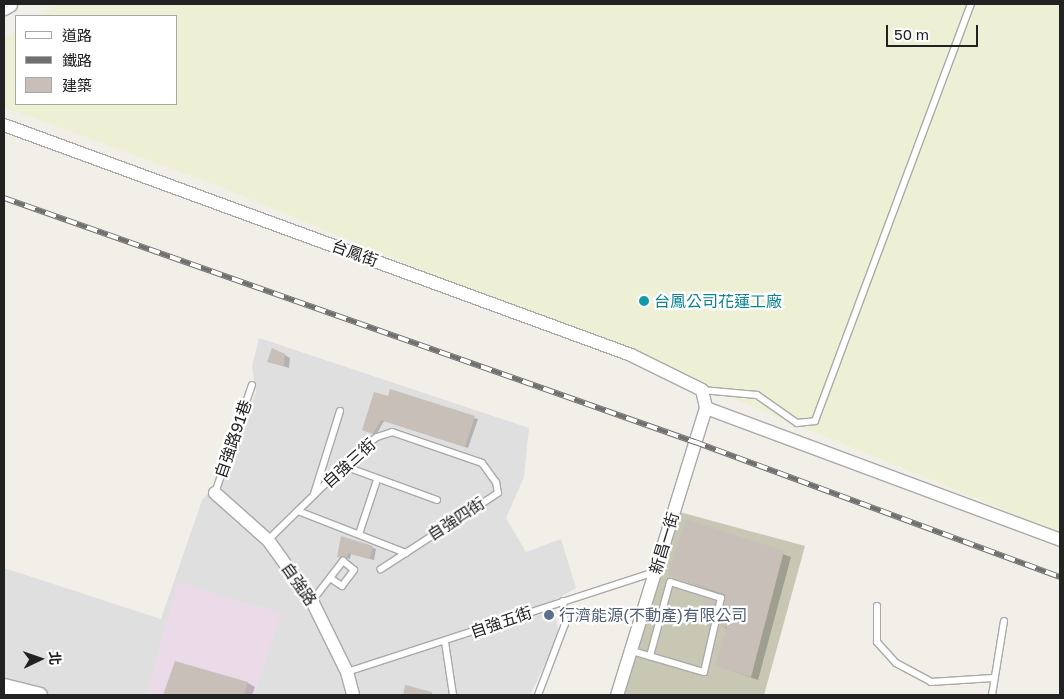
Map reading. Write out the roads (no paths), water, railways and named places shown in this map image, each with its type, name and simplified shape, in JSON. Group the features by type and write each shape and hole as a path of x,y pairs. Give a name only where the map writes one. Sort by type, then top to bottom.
{"street":[{"path":"4,7 9,4"},
{"name":"台鳳街","path":"4,125 631,355 702,390"},
{"name":"新昌一街","path":"618,695 706,408 702,390"},
{"path":"706,408 1060,540"},
{"name":"自強路","path":"215,492 268,540 312,601 347,672 354,695"},
{"path":"4,686 23,693 39,695"}],"lane":[{"path":"702,390 757,395 797,423 815,420 971,4"},
{"name":"自強路91巷","path":"215,492 252,385"},
{"path":"314,496 340,411"},
{"name":"自強三街","path":"268,540 344,466 377,438 392,432 482,463 496,482"},
{"path":"344,466 377,480 437,500"},
{"path":"358,534 377,480"},
{"name":"自強四街","path":"381,569 498,493 496,482"},
{"path":"298,511 406,553"},
{"name":"自強五街","path":"347,672 445,642 563,601 655,572"},
{"path":"312,601 330,578"},
{"path":"632,651 704,672 721,598 670,582 650,656"},
{"path":"538,695 565,624 563,601"},
{"path":"876,606 877,642 896,663 931,682 993,678"},
{"path":"992,695 993,678 1004,621"},
{"path":"445,642 453,695"}],"railway":[{"path":"4,198 695,442 1060,577"}],"place":[{"name":"台鳳公司花蓮工廠","path":"644,301"},
{"name":"行濟能源(不動產)有限公司","path":"549,615"}]}
